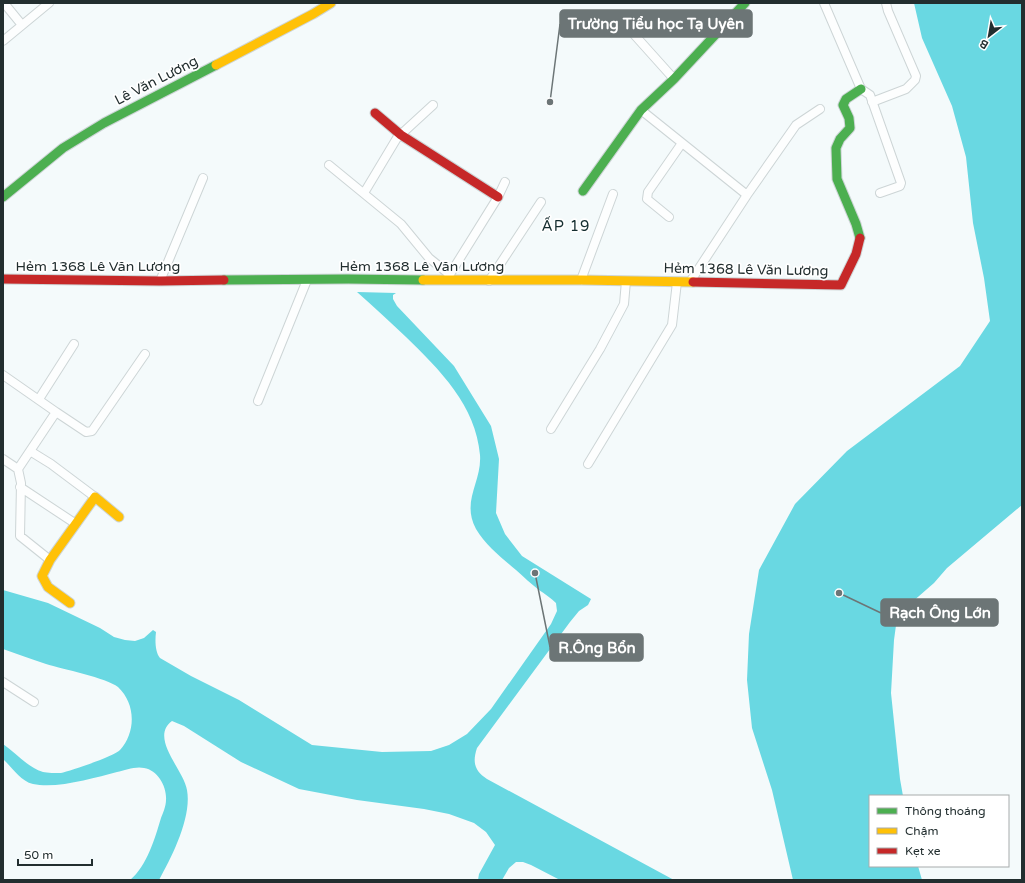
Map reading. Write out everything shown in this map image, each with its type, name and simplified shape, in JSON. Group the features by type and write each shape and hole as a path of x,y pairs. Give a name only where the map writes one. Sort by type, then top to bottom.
{"street":[{"path":"4,3 22,25"},
{"path":"3,41 49,3"},
{"name":"Lê Văn Lương","path":"3,197 64,148 104,123 313,14 331,3"},
{"path":"583,191 641,110 674,79 745,3"},
{"path":"824,3 861,89 870,95 901,183 900,186 880,193"},
{"path":"872,102 906,89 915,80 916,76 886,3"},
{"path":"622,21 674,79"},
{"name":"Hẻm 1368 Lê Văn Lương","path":"3,279 160,281 447,278 489,281 581,280 841,285 856,254 860,239 856,224 837,179 836,148 840,139 850,128 843,105 846,99 861,89"},
{"path":"364,193 397,138 433,105"},
{"path":"690,282 747,194 796,125 820,108"},
{"path":"641,110 747,194"},
{"path":"375,113 401,135 498,197"},
{"path":"669,217 648,199 648,192 682,143"},
{"path":"329,165 401,224 447,278 498,197 505,182"},
{"path":"160,281 203,178"},
{"path":"581,280 613,194"},
{"path":"489,281 541,202"},
{"path":"258,401 307,280"},
{"path":"551,429 600,349 624,304 626,281"},
{"path":"588,464 672,324 677,282"},
{"path":"39,399 74,344"},
{"path":"3,375 86,432 89,432 92,431 145,354"},
{"path":"50,560 20,536 20,487 18,469 56,412"},
{"path":"30,451 51,464 119,517"},
{"path":"3,459 18,469"},
{"path":"20,487 76,524"},
{"path":"70,603 48,587 42,576 50,560 95,497"},
{"path":"3,682 34,702"}],"water":[{"path":"914,3 1022,3 1022,505 947,568 934,583 911,603 897,618 894,640 891,693 903,795 869,795 869,867 918,867 922,880 793,880 772,790 752,728 747,680 749,634 759,570 795,504 847,451 960,366 990,321 984,278 973,223 966,157 952,106 922,38"},
{"path":"357,292 396,293 393,295 393,299 397,306 454,366 491,426 499,459 496,513 505,534 522,556 591,599 588,605 579,611 570,622 477,748 475,762 477,770 487,779 674,880 560,880 531,865 523,862 516,862 509,868 502,880 478,880 479,874 495,845 486,832 474,823 449,814 424,809 357,800 299,789 241,762 184,726 172,721 166,728 164,736 166,745 185,782 187,790 188,801 184,824 175,849 159,880 130,880 146,860 165,807 165,790 161,780 153,772 144,768 127,769 75,782 43,785 33,784 24,780 3,759 3,744 37,770 49,773 61,773 102,759 120,750 129,735 132,718 128,701 118,687 95,677 46,664 3,649 3,590 48,603 100,628 114,637 125,640 135,641 144,638 153,630 156,632 156,649 160,658 191,676 239,700 312,745 382,752 431,751 449,745 467,734 491,709 551,624 557,611 556,603 494,551 484,541 476,529 472,519 471,500 480,465 480,455 477,437 472,421 464,405 431,362"}],"traffic: fast":[{"path":"583,191 641,110 674,79 745,3"},
{"path":"3,197 63,148 104,123 216,65"},
{"path":"860,238 856,224 837,179 836,148 840,139 850,128 849,118 843,105 846,99 861,89"},
{"path":"224,280 423,280"}],"traffic: slow":[{"path":"216,65 331,3"},
{"path":"423,280 693,282"},
{"path":"70,603 48,587 42,576 50,560 95,497 119,517"}],"traffic: jam":[{"path":"375,113 401,135 498,197"},
{"path":"693,282 841,285 856,254 860,238"},
{"path":"3,279 160,281 224,280"}],"place":[{"name":"Trường Tiểu học Tạ Uyên","path":"550,102"},
{"name":"R.Ông Bổn","path":"535,573"},
{"name":"Rạch Ông Lớn","path":"839,593"}],"district":[{"name":"ẤP 19","path":"566,226"}]}
